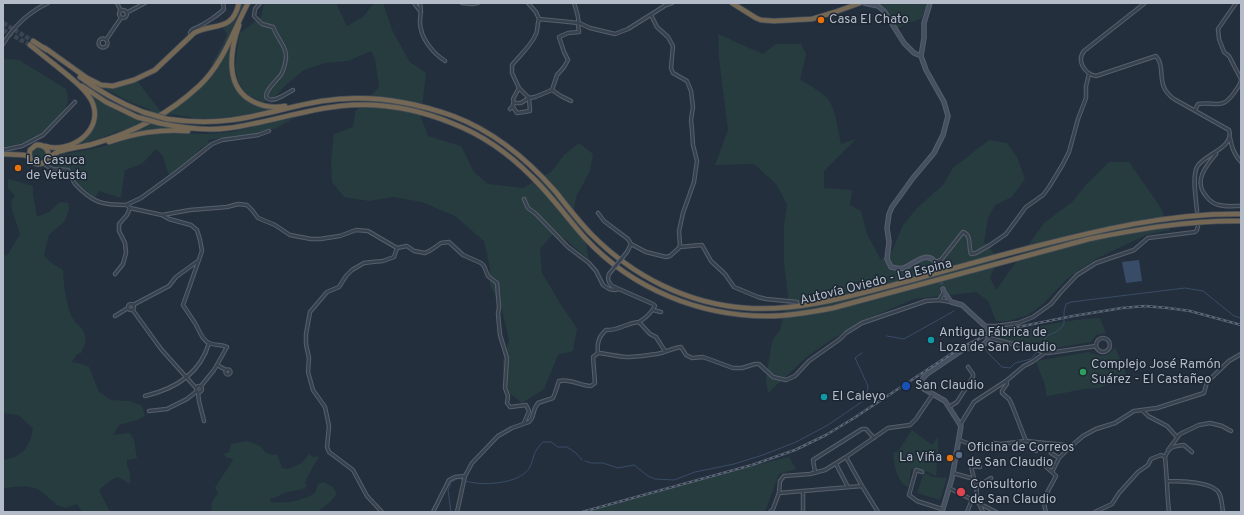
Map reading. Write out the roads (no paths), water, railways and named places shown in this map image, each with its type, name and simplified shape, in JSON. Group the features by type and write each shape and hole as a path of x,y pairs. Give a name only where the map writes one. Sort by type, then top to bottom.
{"highway":[{"path":"45,48 87,78 101,85 113,86 134,80 158,68 192,35 222,26 227,23 236,13 239,3"},
{"path":"74,149 108,139 137,128 162,114 188,95 204,81 218,62 248,3"},
{"path":"732,3 756,18 774,21 812,19 860,3"},
{"path":"244,12 234,42 231,67 235,82 241,93 258,104 272,107 324,100"},
{"name":"Autovía Oviedo - La Espina","path":"33,41 45,48 89,84 118,102 143,112 167,119 200,122 227,121 324,100 370,98 408,103 430,108 457,117 475,126 521,156 538,172 590,233 612,254 632,269 654,282 688,296 722,305 768,309 791,308 830,301 1050,242 1125,225 1179,217 1241,214"},
{"name":"Autovía Oviedo - La Espina","path":"30,46 80,85 106,102 137,117 159,123 187,128 228,128 325,108 371,105 427,114 455,124 477,135 517,162 533,177 586,239 608,259 629,275 651,288 675,299 698,307 721,312 744,315 794,315 833,308 1082,241 1126,232 1181,224 1241,221"},
{"path":"18,155 30,150 36,145 53,149 64,147 82,138 91,128 94,119 94,109 90,98 54,64"},
{"path":"43,146 47,150 57,152 86,148 146,132 171,130 216,131 247,126 259,122"},
{"path":"29,157 30,150"},
{"path":"47,150 48,158"},
{"path":"3,154 29,157 35,164 43,163 57,152"}],"street":[{"path":"3,44 11,31 21,21 48,3"},
{"path":"117,3 121,11 119,15 121,18"},
{"path":"106,40 121,18 126,17 126,13 145,3"},
{"path":"192,35 190,32 192,30 221,13 224,9 223,3"},
{"path":"260,3 255,9 254,16 262,24 273,27 286,52 286,62 280,76 268,90 266,96 271,100 275,100 293,90"},
{"path":"414,3 421,12"},
{"path":"420,3 420,25 424,36 432,50 445,61"},
{"path":"462,3 478,3"},
{"path":"519,88 513,98 514,102 511,108 517,112 530,111 529,98 519,88 512,73 512,65 530,44 536,33 539,19 536,12 528,3"},
{"path":"552,90 557,74 568,60 559,37 568,33 579,32 579,23 574,3"},
{"path":"539,19 579,23 590,28 615,34 628,30 665,4 672,3"},
{"path":"864,3 878,6 884,11 904,43 914,53 921,56"},
{"path":"930,3 924,23 924,38 921,56 926,70 945,106 948,116 943,135 934,153 913,178 892,207 889,214 887,228 889,242 887,259 891,266 900,269 924,258 930,258 936,264 963,232 968,236 971,254 976,253 1006,234 1026,207 1043,195 1063,164 1069,152 1078,119 1086,98 1086,86 1090,74"},
{"path":"1145,3 1088,48 1080,58 1081,64 1090,74 1100,75 1156,56 1159,61 1166,92 1174,99 1229,130 1232,150 1241,162"},
{"path":"1195,110 1198,104 1223,104 1229,100 1241,82 1241,79 1229,56 1224,52 1218,34 1218,29 1236,3"},
{"path":"121,11 124,10 126,13"},
{"path":"651,15 657,27 668,37 673,46 670,68 673,73 687,81 691,91 693,145 697,161 694,182 678,231 679,247"},
{"path":"514,102 521,103 529,98 552,90"},
{"path":"552,90 571,101"},
{"path":"3,150 22,146 43,136 75,102"},
{"path":"43,163 55,170 68,170 75,184 93,200 106,205 125,205 141,198 212,144 222,140 258,135 269,131"},
{"path":"1230,138 1217,152 1203,172 1201,188 1208,199 1214,204 1241,206"},
{"path":"1197,210 1196,169 1200,162 1217,152"},
{"path":"524,199 528,208 536,214 568,247 589,263 596,271 603,285 609,289 615,290 618,288"},
{"path":"162,215 190,210 226,207 238,204 247,205 258,218 275,225 290,235 305,238 340,236 356,230 368,231 397,248 407,246 414,251 425,253 440,244 449,242 463,255 481,263 484,266 488,276 497,283 500,335 507,358 505,388 508,396 507,403 510,407 526,405 529,411 524,423"},
{"path":"125,205 130,208 162,215 191,225 197,230 202,251 183,305 205,340 215,345 223,345 227,347 217,365 201,386 198,386 197,390 187,399 167,409 149,410"},
{"path":"115,274 123,264 126,253 125,243 119,231 119,224 127,215 130,208"},
{"path":"598,213 604,221 628,239 631,244 646,252 666,257 670,256 679,247 702,244 711,261 725,274 732,286 766,299 797,302"},
{"path":"985,326 1018,323 1033,317 1051,304 1077,275 1096,263 1134,250 1148,238 1195,232 1198,226"},
{"path":"598,353 600,335 606,330 614,331 626,324 639,322 646,318 654,306 653,304 612,286 609,282 608,278 610,274 627,252 631,244"},
{"path":"382,512 367,496 353,470 329,452 327,447 328,426 325,407 313,390 308,372 309,358 306,344 306,334 310,312 327,292 339,287 346,276 359,266 372,262 383,261 394,256 397,248"},
{"path":"115,316 128,308 130,304 133,305 169,286 176,277 198,261"},
{"path":"939,300 944,291 951,302"},
{"path":"457,512 465,478 472,463 498,436 512,428 529,422 538,403 553,398 559,381 565,380 584,386 591,386 595,382 593,357 598,353 627,357 659,354 681,347 686,355 692,358 708,358 733,368 742,368 759,364 773,377 786,380 795,376 809,360 862,323 926,301 939,300 951,302 962,305 985,326 989,332 989,338 982,345 964,349 927,374 921,383 924,389 943,400 960,425"},
{"path":"132,309 134,307 133,305"},
{"path":"128,308 132,309 161,349 197,390 204,421"},
{"path":"652,310 661,312"},
{"path":"639,322 650,334 656,337 665,351"},
{"path":"989,338 1046,352 1096,346"},
{"path":"1100,338 1107,338 1110,342 1110,348 1104,352 1099,351 1096,346 1097,341 1100,338"},
{"path":"145,396 161,392 176,385 187,377 197,367 203,358 209,343"},
{"path":"922,472 916,470 909,495 917,501 942,511 953,473 960,425 974,402 1046,352"},
{"path":"1052,472 1059,458 1083,436 1096,429 1115,422 1134,411 1157,408 1204,393 1207,382 1217,371 1229,361 1241,354"},
{"path":"217,365 226,370"},
{"path":"949,407 957,402 973,377 973,374 968,367"},
{"path":"1006,380 1007,384 1002,392 1012,405 1026,441"},
{"path":"197,390 202,390 201,386"},
{"path":"770,512 773,509 779,493 780,481 784,476 810,474 825,470 888,428 912,423 933,394"},
{"path":"1143,411 1148,416 1167,426 1177,437"},
{"path":"1169,512 1165,457 1177,437 1199,425 1210,423 1222,426 1231,431"},
{"path":"815,472 813,460 862,429 866,429 874,438"},
{"path":"959,440 984,449 993,443 1001,444 1026,441 1066,445 1069,448"},
{"path":"1036,451 1038,443"},
{"path":"1168,450 1175,446 1184,445 1192,452"},
{"path":"1051,452 1059,458"},
{"path":"1095,512 1112,504 1119,493 1134,477 1148,466 1151,459 1161,455 1165,457"},
{"path":"846,457 878,512"},
{"path":"1042,463 1056,476 1044,499 1046,512"},
{"path":"836,464 848,487"},
{"path":"980,467 971,466 977,487 977,499 979,504 986,511 996,512"},
{"path":"953,473 974,478"},
{"path":"433,512 449,480 455,477 465,478"},
{"path":"977,487 991,478"},
{"path":"1167,481 1188,481 1213,488 1219,493 1223,512"},
{"path":"779,493 862,486"},
{"path":"949,488 987,508"},
{"path":"803,491 803,512"},
{"path":"967,512 972,500"}],"water":[{"path":"1139,260 1142,281 1126,283 1122,262"}],"waterway":[{"path":"1038,349 1047,336 1056,332 1064,324 1066,304 1071,302 1185,288 1203,291 1234,316 1241,318"},
{"path":"887,336 904,339 954,311"},
{"path":"984,347 1002,367 1010,368 1015,363 1031,359 1037,352"},
{"path":"585,461 591,463 603,463 618,468 634,465 648,476 655,479 674,480 695,472 734,464 763,455 796,442 828,425 866,399 868,386 855,358 862,353"},
{"path":"466,481 488,484 506,481 521,476 529,468 536,451 543,442 551,442 558,447 567,447 576,453 582,460"},
{"path":"451,512 448,490 451,482 459,478 463,480"}],"tunnel":[{"path":"3,23 33,41"},
{"path":"3,30 30,45"},
{"path":"937,265 943,289"}],"railway":[{"path":"582,512 752,465 795,450 826,435 854,418 960,348 987,335 1008,329 1073,316 1145,306 1190,311 1241,325"}],"place":[{"name":"Casa El Chato","path":"821,20"},
{"name":"La Casuca de Vetusta","path":"18,168"},
{"name":"Antigua Fábrica de Loza de San Claudio","path":"931,340"},
{"name":"Complejo José Ramón Suárez - El Castañeo","path":"1083,372"},
{"name":"San Claudio","path":"906,386"},
{"name":"El Caleyo","path":"824,397"},
{"name":"Oficina de Correos de San Claudio","path":"959,455"},
{"name":"La Viña","path":"950,458"},
{"name":"Consultorio de San Claudio","path":"961,492"}]}
